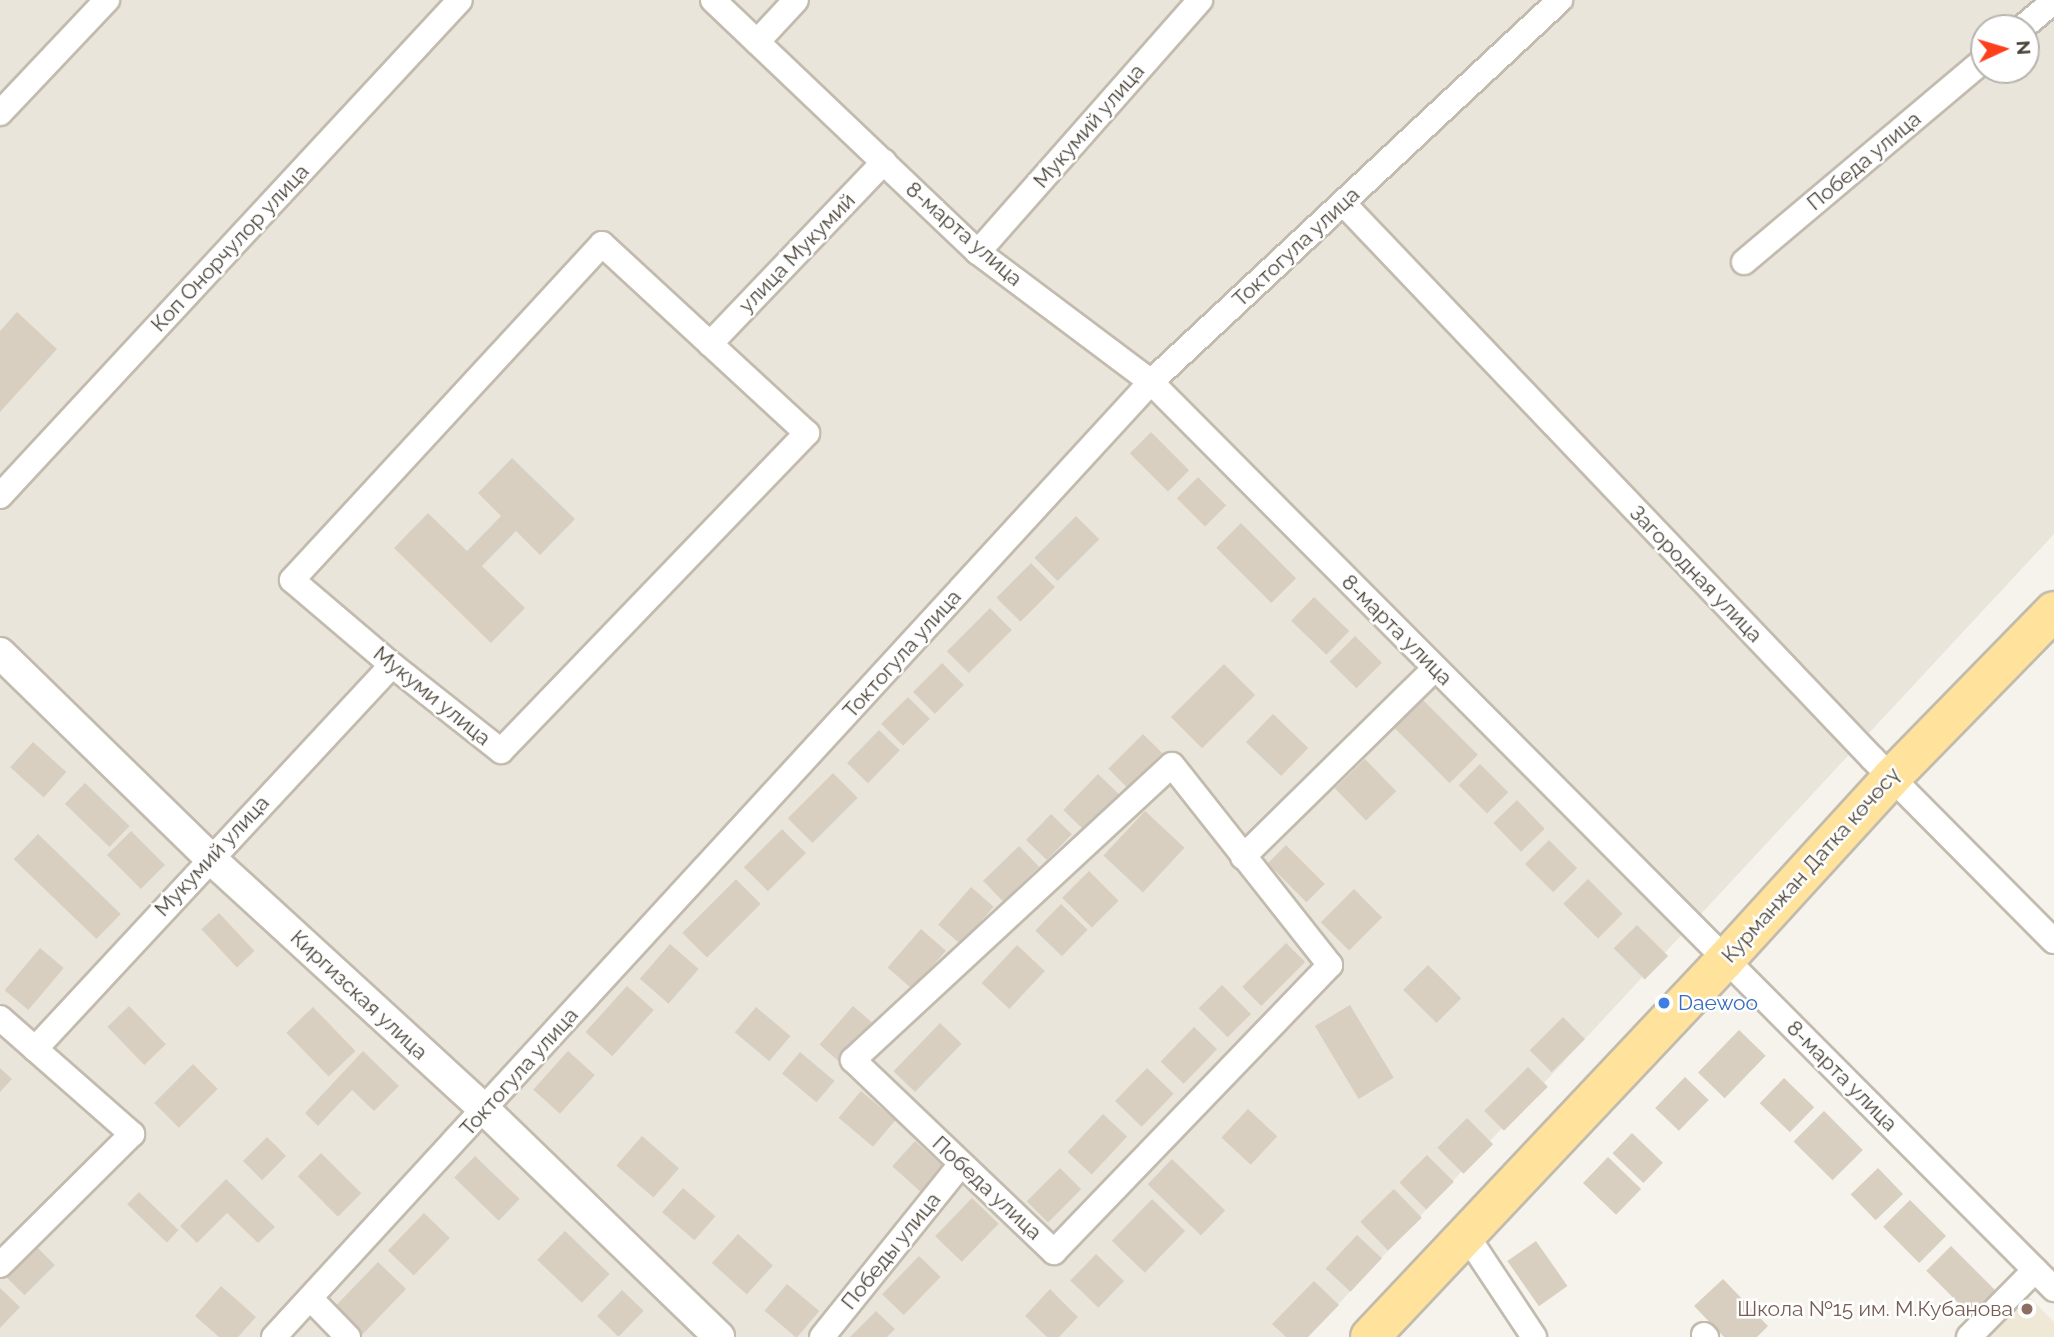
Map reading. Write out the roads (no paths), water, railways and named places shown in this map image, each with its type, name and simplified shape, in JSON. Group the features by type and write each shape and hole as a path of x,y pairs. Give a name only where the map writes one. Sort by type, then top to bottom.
{"main road":[{"name":"Курманжан Датка көчөсү","path":"1370,1337 1465,1233 1726,959 1891,778 2052,615"}],"street":[{"path":"0,113 107,0"},
{"name":"Коп Онорчулор улица","path":"0,496 460,0"},
{"name":"8-марта улица","path":"713,0 978,252 1151,382 2054,1289"},
{"path":"757,42 796,0"},
{"name":"Мукумий улица","path":"978,252 1200,0"},
{"name":"Токтогула улица","path":"274,1337 1151,382 1560,0"},
{"path":"2039,14 2054,1"},
{"name":"Победа улица","path":"1744,262 1970,72"},
{"name":"улица Мукумий","path":"710,344 884,162"},
{"name":"Загородная улица","path":"1343,203 1891,778 2054,941"},
{"name":"Мукуми улица","path":"603,244 710,344 807,433 501,751 392,665 292,580 603,244"},
{"name":"Киргизская улица","path":"0,653 209,858 485,1110 719,1337"},
{"name":"Мукумий улица","path":"35,1049 209,858 392,665"},
{"path":"1243,856 1435,668"},
{"name":"Победа улица","path":"1172,765 1330,965 1054,1252 961,1164 853,1060 1172,765"},
{"path":"0,1018 132,1134 0,1265"},
{"name":"Победы улица","path":"822,1337 961,1164"},
{"path":"1465,1233 1534,1337"},
{"path":"1969,1337 2035,1270"},
{"path":"311,1299 348,1337"}],"place":[{"name":"Daewoo","path":"1664,1003"},
{"name":"Школа №15 им. М.Кубанова","path":"2027,1309"}]}
